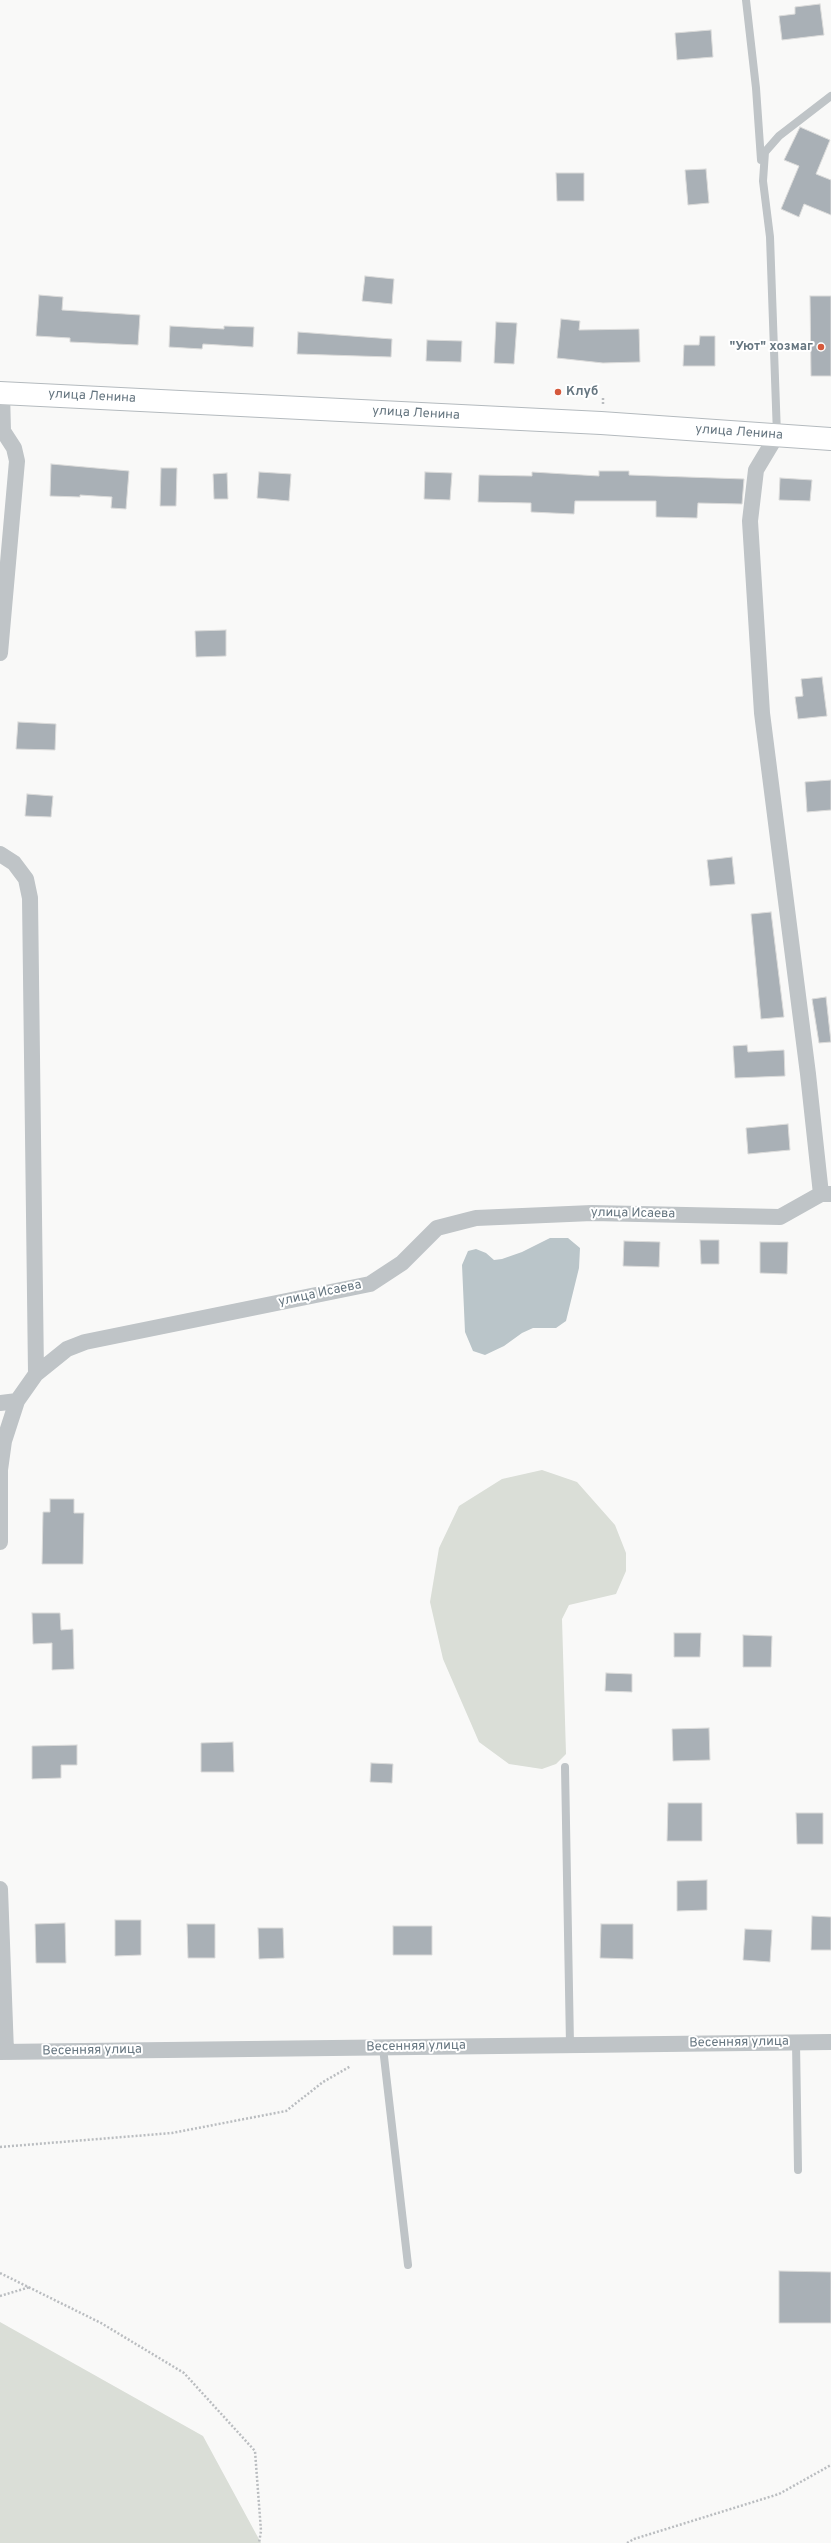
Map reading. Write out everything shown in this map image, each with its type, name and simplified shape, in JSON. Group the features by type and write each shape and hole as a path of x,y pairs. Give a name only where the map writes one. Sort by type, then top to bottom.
{"main road":[{"name":"улица Ленина","path":"1,393 601,423 831,439"}],"street":[{"path":"0,653 17,461 14,448 3,432 1,393"},
{"path":"777,435 756,470 750,521 762,713 826,1194"},
{"path":"0,854 14,863 26,879 30,898 36,1374"},
{"name":"улица Исаева","path":"0,1542 0,1470 4,1441 17,1401 36,1374 67,1349 85,1342 370,1284 402,1262 437,1228 476,1218 592,1214 780,1217 826,1194"},
{"path":"0,1404 17,1401"},
{"path":"0,1889 3,2052"},
{"name":"Весенняя улица","path":"3,2052 831,2042"}],"lane":[{"path":"746,0 756,88 763,181 770,237 777,435"},
{"path":"763,181 765,152 774,142 821,102 831,96"},
{"path":"565,1767 570,2045"},
{"path":"796,2042 798,2170"},
{"path":"383,2048 408,2265"}],"path":[{"path":"0,2147 172,2133 286,2111 323,2082 356,2063"},
{"path":"0,2273 102,2323 184,2373 255,2451 261,2531 259,2543"},
{"path":"0,2296 30,2287"},
{"path":"627,2543 634,2539 779,2494 831,2465"}],"shaded area":[{"path":"550,1238 568,1238 580,1248 579,1268 566,1321 556,1328 533,1328 522,1333 504,1346 485,1355 473,1351 465,1332 462,1265 468,1251 476,1249 486,1253 494,1260 502,1259 522,1252"},
{"path":"542,1470 577,1482 615,1525 626,1553 626,1571 616,1594 569,1605 562,1619 566,1754 556,1764 542,1769 509,1764 479,1742 443,1659 430,1602 439,1548 459,1506 502,1479"},
{"path":"0,2322 203,2436 261,2543 0,2543"}],"building":[{"path":"820,4 824,35 782,40 779,16 795,14 795,7"},
{"path":"711,30 713,57 677,60 675,33"},
{"path":"800,127 830,140 816,174 831,180 831,215 804,204 799,217 781,209 799,166 784,160"},
{"path":"706,169 709,203 688,205 685,170"},
{"path":"556,173 584,173 584,201 557,201"},
{"path":"365,276 394,279 392,304 362,301"},
{"path":"39,295 63,297 62,310 140,315 138,345 70,342 70,338 36,336"},
{"name":"\"Уют\" хозмаг","path":"810,296 831,296 831,376 811,376"},
{"path":"561,319 580,321 579,330 639,329 640,362 603,363 557,358"},
{"path":"496,322 517,323 514,364 494,363"},
{"path":"170,326 224,329 224,326 254,327 253,347 203,344 202,349 169,347"},
{"path":"298,332 392,339 391,357 297,354"},
{"path":"700,336 715,336 715,366 683,366 684,345 699,345"},
{"path":"427,340 462,341 461,362 426,361"},
{"path":"51,464 129,471 126,509 111,508 112,497 80,495 80,497 50,496"},
{"path":"161,468 177,468 176,506 160,506"},
{"path":"599,471 629,471 629,475 744,479 742,504 698,503 697,518 656,517 656,501 575,501 574,514 531,512 531,503 478,502 479,475 532,476 532,472 599,476"},
{"path":"259,472 291,474 289,501 257,498"},
{"path":"425,472 452,473 450,500 424,499"},
{"path":"227,473 228,499 214,499 213,474"},
{"path":"780,478 812,480 810,501 779,500"},
{"path":"226,630 226,656 196,657 195,631"},
{"path":"822,677 827,716 798,719 795,697 803,696 801,679"},
{"path":"18,722 56,724 55,750 16,749"},
{"path":"831,780 831,810 807,812 805,782"},
{"path":"27,794 53,796 51,817 25,816"},
{"path":"732,857 735,884 710,886 707,860"},
{"path":"771,912 784,1017 761,1019 751,914"},
{"path":"826,997 831,1042 819,1043 812,999"},
{"path":"747,1045 748,1052 784,1050 785,1076 735,1078 733,1046"},
{"path":"788,1124 790,1150 748,1154 746,1128"},
{"path":"700,1240 719,1240 719,1264 701,1264"},
{"path":"624,1241 660,1242 659,1267 623,1266"},
{"path":"760,1242 788,1242 787,1274 760,1273"},
{"path":"50,1499 74,1499 74,1513 84,1513 83,1564 42,1564 43,1512 50,1512"},
{"path":"32,1613 60,1613 61,1630 73,1629 74,1669 52,1670 52,1643 33,1644"},
{"path":"674,1633 701,1633 700,1657 674,1657"},
{"path":"743,1635 772,1636 771,1667 743,1667"},
{"path":"606,1673 632,1674 632,1692 605,1691"},
{"path":"709,1728 710,1760 673,1761 672,1729"},
{"path":"233,1742 234,1772 201,1772 201,1743"},
{"path":"77,1745 77,1765 61,1765 61,1778 32,1779 32,1746"},
{"path":"371,1763 393,1764 392,1783 370,1782"},
{"path":"668,1803 702,1803 702,1841 667,1841"},
{"path":"796,1813 823,1813 823,1844 797,1844"},
{"path":"707,1880 707,1910 677,1911 677,1881"},
{"path":"812,1916 831,1917 831,1950 811,1950"},
{"path":"115,1920 141,1920 141,1955 115,1956"},
{"path":"65,1923 66,1963 36,1963 35,1924"},
{"path":"187,1924 215,1924 215,1958 188,1958"},
{"path":"601,1924 633,1924 633,1959 600,1958"},
{"path":"393,1926 432,1926 432,1955 393,1955"},
{"path":"258,1928 283,1928 284,1958 259,1959"},
{"path":"745,1929 772,1930 770,1962 743,1960"},
{"path":"779,2271 831,2272 831,2323 779,2323"}],"place":[{"name":"\"Уют\" хозмаг","path":"821,347"},
{"name":"Клуб","path":"558,392"}]}
